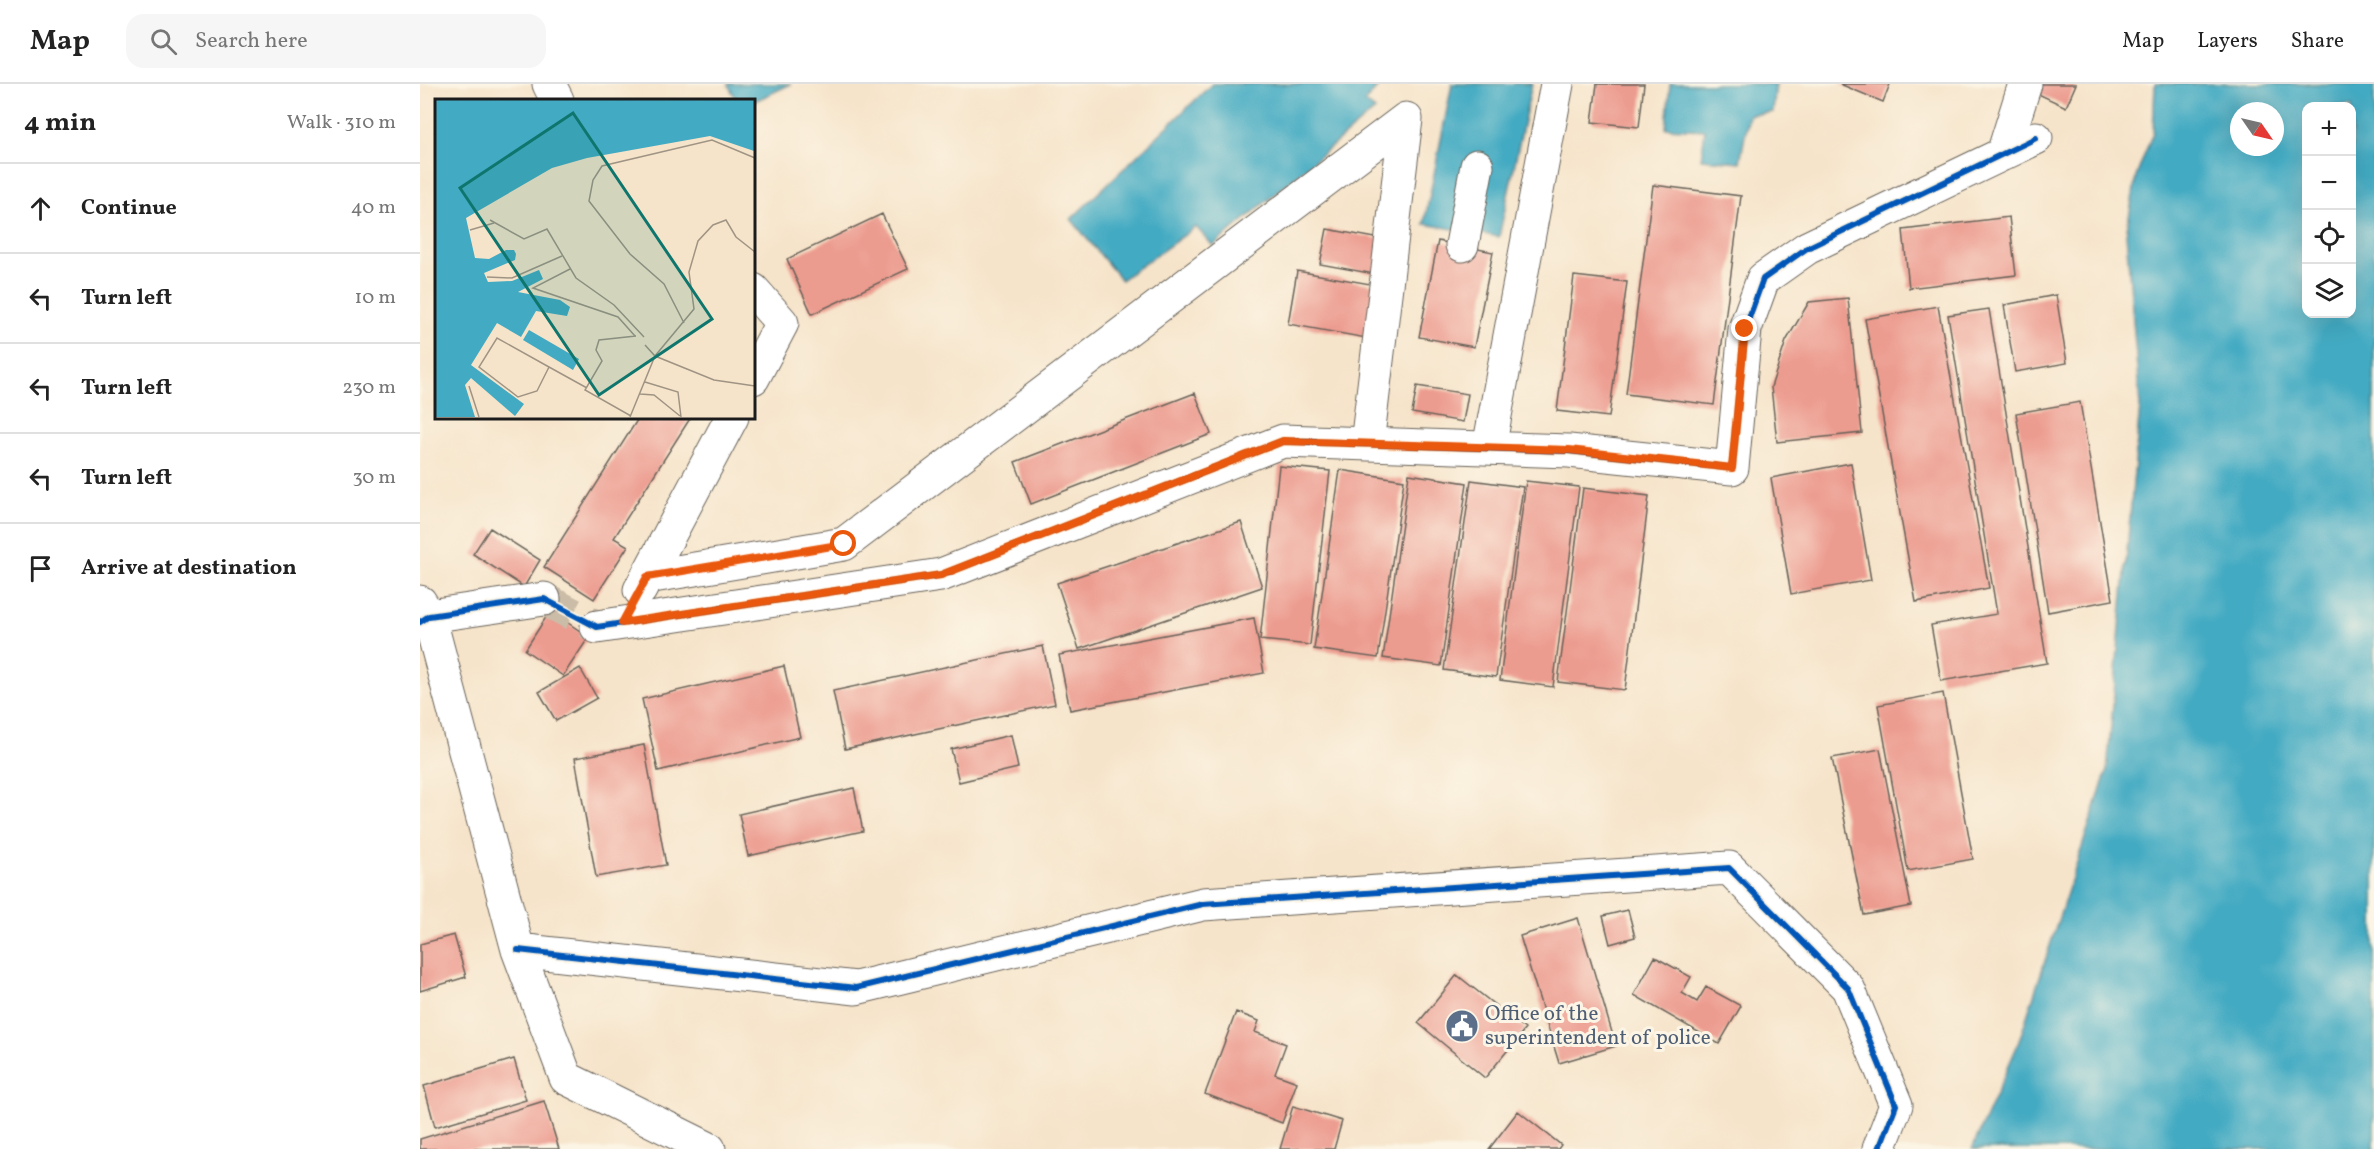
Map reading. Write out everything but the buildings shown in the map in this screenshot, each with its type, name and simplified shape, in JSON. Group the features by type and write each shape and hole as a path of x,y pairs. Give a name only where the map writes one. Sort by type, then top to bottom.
{"street":[{"path":"549,84 556,99"},
{"path":"1490,448 1557,84"},
{"path":"2003,154 2025,84"},
{"path":"647,577 844,544 1406,119 1366,444"},
{"path":"731,418 647,577 609,625 941,575 1283,441 1569,450 1732,468 1745,329 1763,279 1807,248 2036,138"},
{"path":"1462,245 1477,166"},
{"path":"754,291 782,323 754,376"},
{"path":"544,599 423,614 518,950 566,1078 709,1149"},
{"path":"518,950 856,988 1203,904 1729,868 1848,988 1896,1105 1879,1149"}],"water":[{"path":"728,84 791,84 754,102 754,99 736,99"},
{"path":"1212,84 1380,84 1365,102 1375,110 1213,246 1196,227 1121,280 1071,219"},
{"path":"1452,84 1532,84 1499,237 1424,224"},
{"path":"1670,84 1776,84 1773,112 1749,115 1740,162 1701,159 1705,130 1666,128"},
{"path":"2155,84 2374,84 2374,1149 1972,1149 2018,1044 2107,770 2140,406 2126,234 2136,177 2153,132"}],"tunnel":[{"path":"544,599 597,627"}],"cycle path":[{"path":"420,622 429,616 544,599 597,627 941,575 1283,441 1569,451 1732,468 1745,329 1763,279 1807,248 2036,138"},
{"path":"518,950 856,988 1203,904 1729,868 1848,988 1896,1105 1879,1149"}],"place":[{"name":"Office of the superintendent of police","path":"1462,1026"}],"route":[{"path":"844,544 647,577 622,623 941,575 1283,441 1569,450 1732,468 1745,329"}]}
